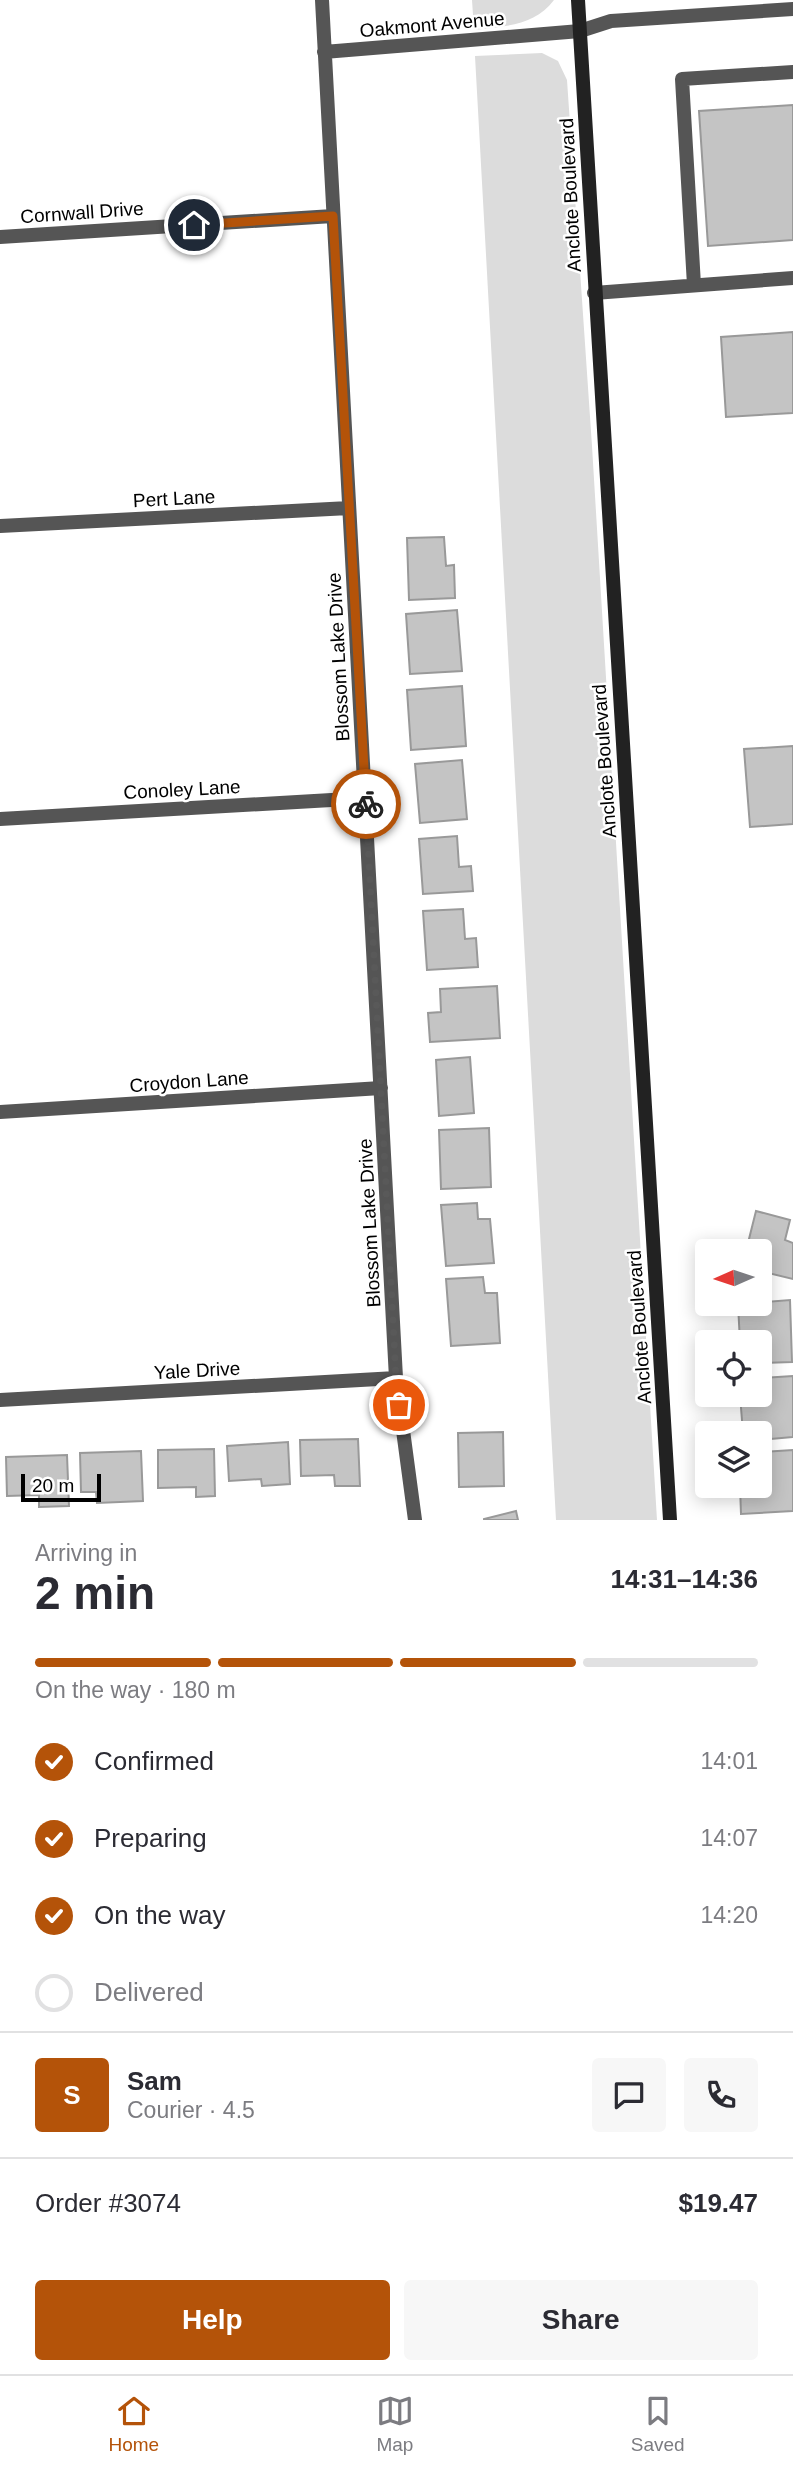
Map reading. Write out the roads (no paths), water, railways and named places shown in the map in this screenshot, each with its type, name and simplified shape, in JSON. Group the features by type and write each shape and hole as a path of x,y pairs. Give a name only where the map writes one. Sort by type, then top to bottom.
{"street":[{"name":"Blossom Lake Drive","path":"322,0 396,1378 415,1520"},
{"name":"Anclote Boulevard","path":"578,0 670,1520"},
{"name":"Oakmont Avenue","path":"324,52 580,31 611,21 793,9"},
{"path":"694,285 681,79 793,72"},
{"name":"Cornwall Drive","path":"0,237 333,216"},
{"path":"594,293 793,278"},
{"name":"Pert Lane","path":"0,526 349,508"},
{"name":"Conoley Lane","path":"0,819 366,798"},
{"name":"Croydon Lane","path":"0,1112 381,1088"},
{"name":"Yale Drive","path":"0,1400 396,1378"}]}
